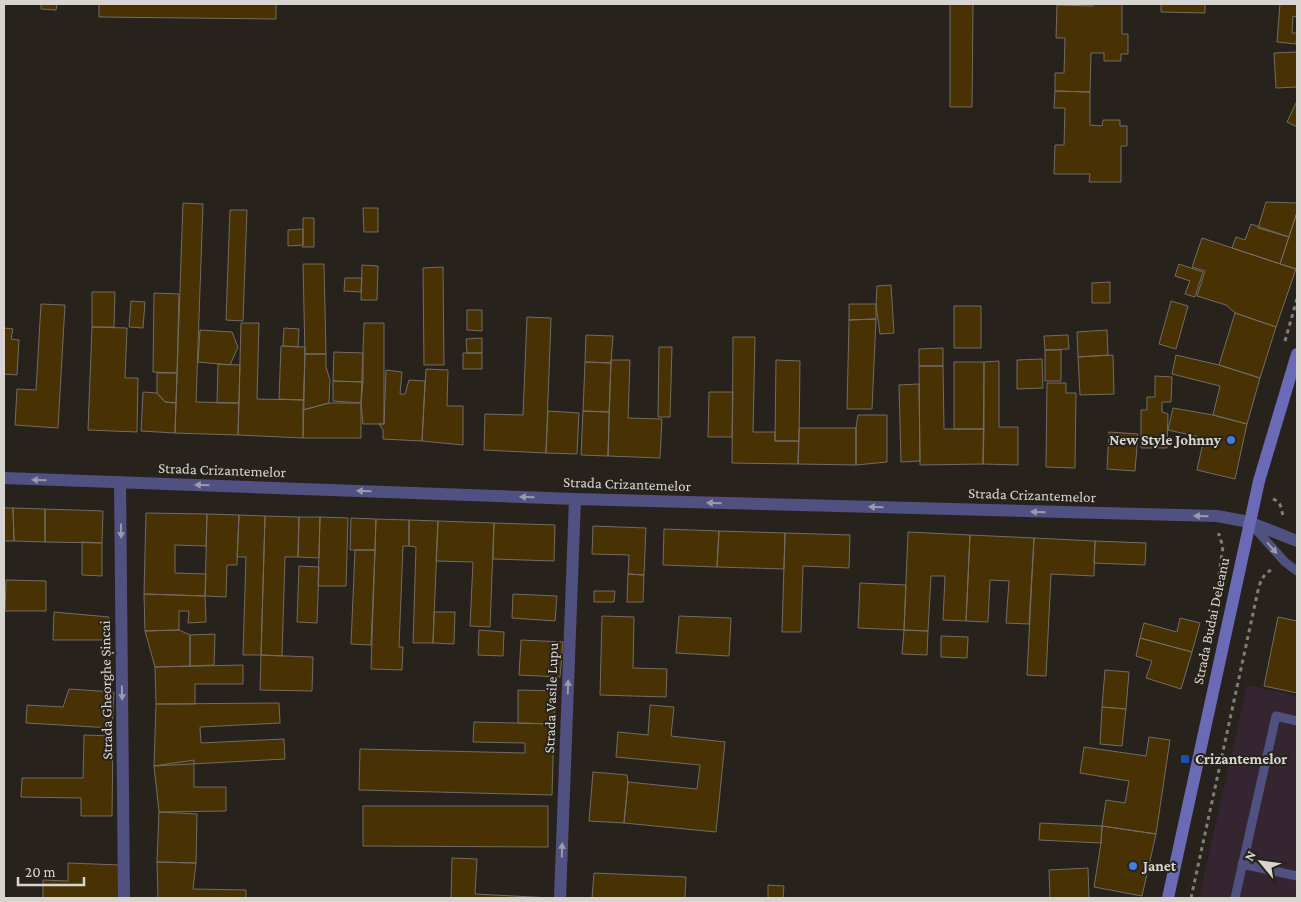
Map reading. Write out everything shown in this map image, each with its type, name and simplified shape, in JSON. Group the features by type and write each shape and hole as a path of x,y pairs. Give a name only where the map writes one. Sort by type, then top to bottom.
{"main road":[{"name":"Strada Budai Deleanu","path":"1168,898 1249,522 1264,463 1297,354"}],"street":[{"name":"Strada Crizantemelor","path":"4,478 575,499 1217,516 1249,522 1297,541"},
{"name":"Strada Gheorghe Șincai","path":"120,482 124,898"},
{"name":"Strada Vasile Lupu","path":"560,898 575,499"}],"lane":[{"path":"1249,522 1284,562 1297,571"},
{"path":"1235,898 1276,716 1297,721"},
{"path":"1242,864 1297,876"}],"path":[{"path":"1192,898 1262,577 1271,570 1278,554"}],"shaded area":[{"path":"1247,685 1297,696 1297,898 1199,898"}],"building":[{"path":"41,4 57,4 56,10 41,9"},
{"path":"99,4 276,4 276,19 99,17"},
{"path":"950,4 973,4 972,107 950,107"},
{"path":"1093,4 1122,4 1122,34 1128,34 1128,54 1121,54 1121,61 1104,61 1104,53 1091,53 1090,92 1055,91 1055,73 1064,73 1065,38 1056,38 1057,5 1093,6"},
{"path":"1161,4 1205,4 1205,13 1161,12"},
{"path":"1280,4 1297,4 1297,17 1293,16 1292,33 1297,33 1296,44 1277,42"},
{"path":"1297,52 1297,87 1276,88 1274,53"},
{"path":"1055,91 1090,92 1090,125 1102,126 1103,120 1120,120 1120,126 1127,126 1127,146 1121,146 1121,182 1089,182 1090,174 1054,174 1055,145 1064,145 1065,108 1054,108"},
{"path":"1297,101 1297,127 1287,122"},
{"path":"1266,202 1297,203 1297,212 1289,237 1258,228"},
{"path":"183,203 203,204 196,402 239,403 238,435 175,433"},
{"path":"363,208 378,208 378,232 364,232"},
{"path":"230,210 247,210 243,321 226,320"},
{"path":"1297,212 1297,266 1296,269 1280,264"},
{"path":"303,218 314,218 314,247 302,247"},
{"path":"1251,224 1289,237 1280,264 1232,248 1236,237 1245,240"},
{"path":"303,229 303,245 288,246 288,230"},
{"path":"1202,238 1296,269 1276,327 1235,313 1226,305 1197,296 1205,271 1192,267"},
{"path":"303,264 324,264 326,354 305,354"},
{"path":"1179,264 1203,272 1195,297 1185,294 1190,281 1175,276"},
{"path":"362,265 378,266 377,300 361,300"},
{"path":"443,267 444,365 424,365 423,268"},
{"path":"345,278 362,278 361,292 344,291"},
{"path":"1110,282 1110,303 1092,303 1092,283"},
{"path":"891,285 894,333 880,334 876,304 877,286"},
{"path":"92,292 115,292 114,327 92,327"},
{"path":"154,293 179,294 177,373 153,372"},
{"path":"131,301 145,302 143,328 129,327"},
{"path":"1171,301 1188,306 1176,349 1159,344"},
{"path":"41,304 65,305 58,428 15,425 17,389 36,390"},
{"path":"849,304 876,304 876,319 849,320"},
{"path":"954,306 981,306 981,348 954,348"},
{"path":"467,310 482,310 482,331 467,330"},
{"path":"1235,313 1276,327 1260,378 1219,365"},
{"path":"527,317 551,318 546,453 484,450 485,414 523,415"},
{"path":"876,319 872,409 847,409 849,320"},
{"path":"241,323 259,323 257,399 304,400 303,438 238,435"},
{"path":"364,323 384,323 384,424 363,424 361,403"},
{"path":"92,327 127,328 125,378 138,378 137,432 88,430"},
{"path":"4,328 13,329 11,339 19,340 17,375 4,374"},
{"path":"284,328 299,329 298,347 283,346"},
{"path":"200,330 232,332 238,347 230,365 198,362"},
{"path":"1107,330 1108,355 1078,357 1077,332"},
{"path":"586,335 613,336 611,363 585,362"},
{"path":"1068,335 1069,349 1045,350 1044,336"},
{"path":"733,337 755,337 753,432 775,432 775,441 799,441 798,464 732,463"},
{"path":"482,338 482,353 467,353 466,339"},
{"path":"281,346 305,347 304,400 279,399"},
{"path":"659,347 672,347 670,417 658,417"},
{"path":"943,348 943,366 919,366 919,349"},
{"path":"1045,350 1061,350 1061,381 1045,381"},
{"path":"334,352 363,353 363,382 333,381"},
{"path":"463,353 482,353 482,369 463,369"},
{"path":"305,354 326,354 326,367 330,380 329,403 303,410"},
{"path":"1113,355 1114,394 1080,395 1078,357"},
{"path":"1176,355 1219,365 1260,378 1247,424 1213,415 1220,386 1172,374"},
{"path":"1042,359 1043,388 1017,389 1017,360"},
{"path":"611,360 630,360 628,418 662,419 660,458 608,456"},
{"path":"776,360 800,361 799,441 775,441"},
{"path":"999,361 999,427 1018,427 1018,465 983,464 984,362"},
{"path":"585,362 611,363 609,412 583,411"},
{"path":"954,362 984,362 984,429 954,429"},
{"path":"218,364 240,365 239,403 217,403"},
{"path":"919,366 943,366 944,429 984,429 983,464 920,465"},
{"path":"426,369 448,370 447,406 463,406 463,445 422,441"},
{"path":"386,370 402,372 400,394 405,394 409,380 425,381 422,441 383,439 383,430 379,424 384,424"},
{"path":"157,373 177,373 176,403 165,402 157,393"},
{"path":"1155,376 1172,377 1171,402 1162,402 1162,412 1168,414 1167,448 1141,448 1141,410 1147,410 1147,397 1155,397"},
{"path":"333,381 363,382 361,403 333,401"},
{"path":"1047,383 1066,383 1066,393 1076,393 1075,468 1046,467"},
{"path":"919,384 920,461 901,462 899,385"},
{"path":"143,392 157,393 165,402 176,403 175,433 141,431"},
{"path":"709,392 733,392 732,437 708,437"},
{"path":"329,403 361,403 361,438 303,438 303,410"},
{"path":"1173,408 1213,415 1247,424 1235,479 1197,470 1204,438 1168,430"},
{"path":"548,411 579,413 577,454 546,453"},
{"path":"583,411 609,412 608,456 581,455"},
{"path":"858,415 887,415 887,462 856,465"},
{"path":"799,428 856,428 856,465 798,464"},
{"path":"1109,432 1138,434 1135,471 1107,469"},
{"path":"4,508 13,508 14,541 4,541"},
{"path":"13,508 45,509 45,542 14,541"},
{"path":"45,509 103,511 102,543 45,542"},
{"path":"146,513 207,514 206,546 175,545 175,573 206,574 205,596 144,594"},
{"path":"207,514 239,515 237,565 227,565 226,597 205,596"},
{"path":"239,515 265,516 261,655 243,655 246,557 237,557"},
{"path":"265,516 299,517 298,557 285,557 282,656 261,655"},
{"path":"299,517 320,517 319,558 298,557"},
{"path":"320,517 348,518 346,586 318,586"},
{"path":"351,518 376,519 375,550 350,550"},
{"path":"376,519 409,520 409,546 403,546 399,647 403,647 402,670 371,669"},
{"path":"409,520 438,521 433,643 413,643 416,547 409,546"},
{"path":"438,521 494,523 490,627 470,626 473,562 436,561"},
{"path":"494,523 555,525 554,561 493,559"},
{"path":"593,526 646,528 644,575 628,574 629,555 592,554"},
{"path":"664,529 719,531 717,567 663,565"},
{"path":"719,531 785,533 784,569 717,567"},
{"path":"908,532 970,535 966,621 943,620 945,576 931,576 928,631 904,630"},
{"path":"785,533 850,535 849,568 803,566 801,632 782,632"},
{"path":"970,535 1034,538 1029,624 1006,623 1009,581 990,580 988,622 966,621"},
{"path":"1034,538 1095,541 1094,576 1051,574 1046,676 1027,675"},
{"path":"1095,541 1146,543 1145,565 1094,563"},
{"path":"82,542 102,543 102,576 82,575"},
{"path":"355,550 375,550 371,645 351,644"},
{"path":"299,566 319,567 317,623 297,622"},
{"path":"628,574 644,575 643,602 627,602"},
{"path":"6,580 46,581 46,611 5,611"},
{"path":"860,583 906,585 904,630 858,628"},
{"path":"594,591 615,591 614,602 594,602"},
{"path":"144,594 205,596 206,622 188,623 189,611 179,611 179,630 145,631"},
{"path":"513,594 557,596 555,621 512,618"},
{"path":"54,612 109,617 109,640 53,640"},
{"path":"434,612 455,612 454,644 433,643"},
{"path":"602,616 634,617 633,668 667,669 666,697 600,695"},
{"path":"679,616 731,618 729,656 676,653"},
{"path":"1278,617 1297,621 1297,693 1264,686"},
{"path":"1180,618 1200,623 1192,652 1140,638 1144,623 1177,632"},
{"path":"179,630 190,635 190,666 155,667 145,631"},
{"path":"479,630 504,632 503,656 478,655"},
{"path":"904,630 928,631 927,655 902,654"},
{"path":"215,634 214,665 190,666 190,635"},
{"path":"941,636 968,637 967,658 941,657"},
{"path":"1140,638 1192,652 1181,689 1146,678 1152,661 1136,656"},
{"path":"521,640 563,642 560,677 519,675"},
{"path":"261,655 313,657 312,691 260,690"},
{"path":"243,665 243,684 195,684 195,704 156,704 155,667"},
{"path":"1105,670 1129,672 1126,709 1102,707"},
{"path":"69,689 114,692 112,728 26,723 27,705 63,707"},
{"path":"518,690 555,691 554,724 518,723"},
{"path":"279,703 280,723 200,727 201,743 284,739 285,759 154,766 156,704"},
{"path":"650,705 674,707 671,736 725,742 716,832 624,823 628,782 697,789 700,765 616,757 618,732 648,735"},
{"path":"1102,707 1126,709 1122,746 1100,744"},
{"path":"474,722 554,724 552,795 359,790 360,749 525,753 525,743 473,742"},
{"path":"84,735 113,736 112,816 81,816 81,798 21,797 22,778 83,778"},
{"path":"1149,737 1170,740 1156,834 1102,826 1106,800 1125,803 1129,781 1080,773 1084,747 1146,756"},
{"path":"194,760 194,787 226,787 226,811 159,812 154,766"},
{"path":"593,772 627,775 624,823 589,821"},
{"path":"363,806 548,806 548,847 363,846"},
{"path":"159,812 197,814 196,863 157,862"},
{"path":"1040,823 1102,826 1101,843 1039,840"},
{"path":"1102,826 1156,834 1142,896 1094,887"},
{"path":"452,858 477,859 475,894 551,898 451,898"},
{"path":"157,862 196,863 193,889 246,890 246,898 158,898"},
{"path":"68,863 121,865 120,898 43,898 43,880 68,881"},
{"path":"1088,868 1089,898 1050,898 1049,870"},
{"path":"594,873 686,877 685,898 592,898"},
{"path":"768,885 784,886 783,898 768,898"}],"place":[{"name":"New Style Johnny","path":"1231,440"},
{"name":"Crizantemelor","path":"1185,759"},
{"name":"Janet","path":"1133,866"}]}
